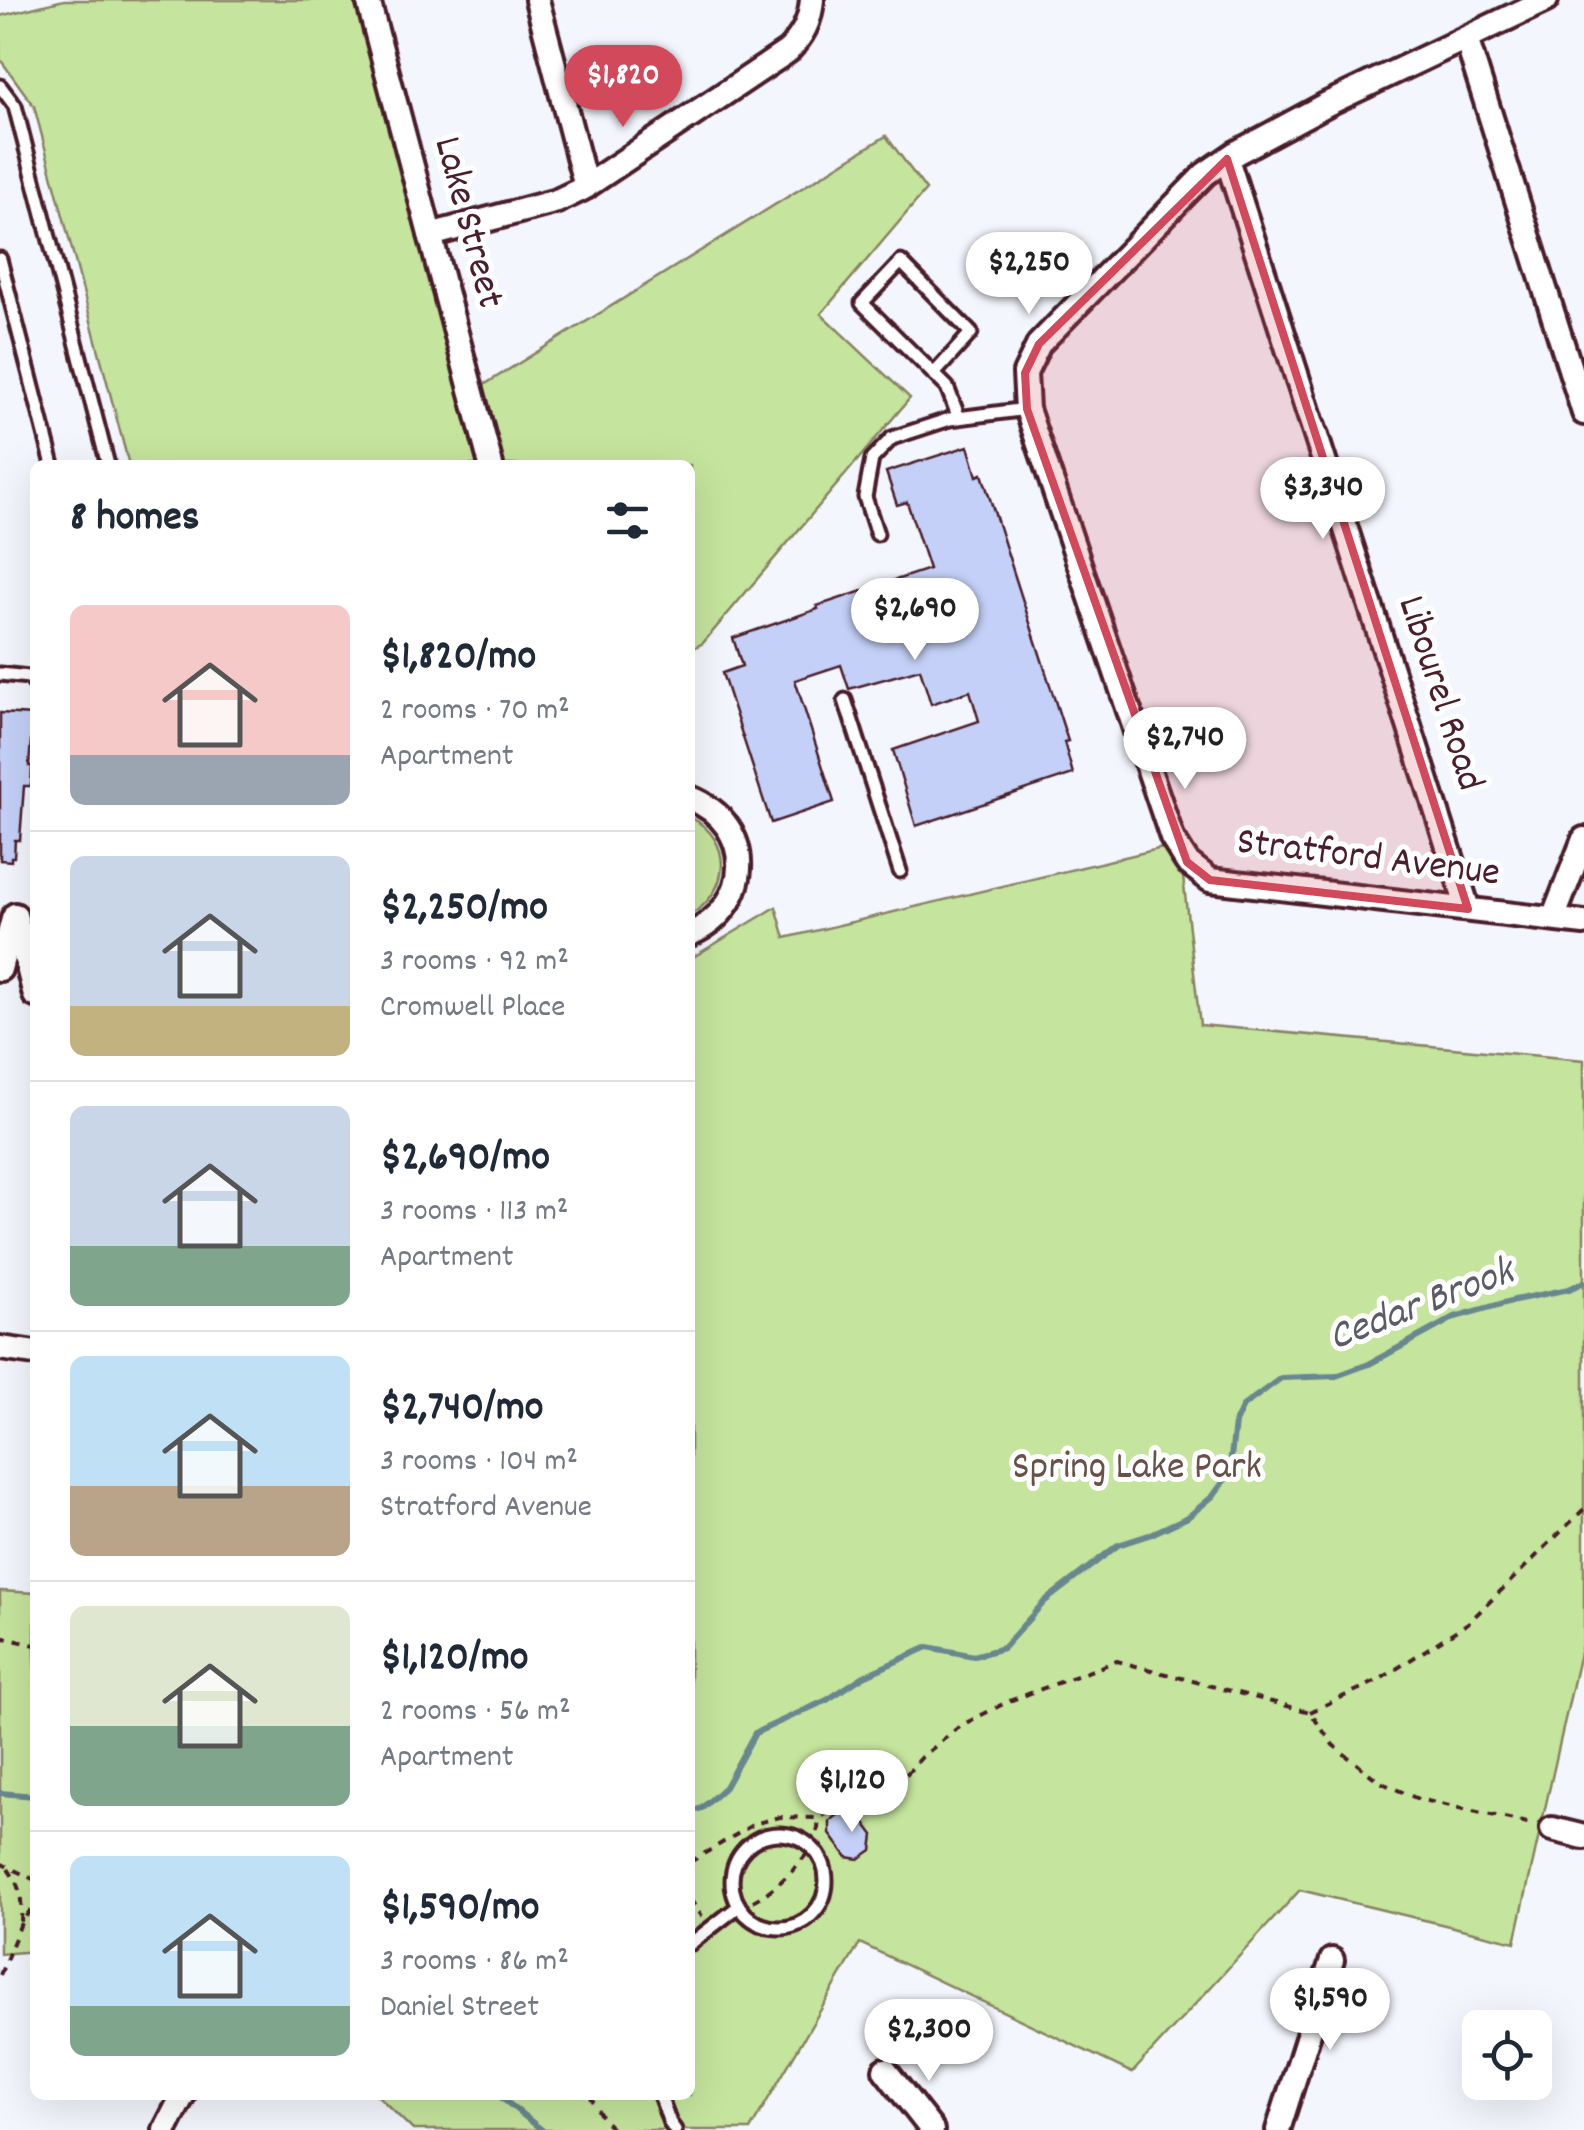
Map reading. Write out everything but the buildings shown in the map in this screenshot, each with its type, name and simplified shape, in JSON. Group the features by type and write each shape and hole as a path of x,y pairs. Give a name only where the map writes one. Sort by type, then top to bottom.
{"street":[{"name":"Lake Street","path":"368,0 491,460"},
{"path":"536,0 586,187"},
{"path":"430,235 557,200 586,187 788,51 802,36 812,0"},
{"path":"1227,159 1327,104 1545,0"},
{"path":"1466,38 1584,413"},
{"name":"Stratford Avenue","path":"1227,159 1206,174 1039,344 1025,373 1027,409 1172,838 1187,862 1210,880 1584,922"},
{"name":"Libourel Road","path":"1227,159 1468,910"},
{"path":"695,801 715,812 733,837 739,868 732,898 721,915 695,932"},
{"path":"1553,919 1584,839"},
{"path":"0,969 16,915"},
{"path":"16,915 30,974"},
{"path":"0,1348 30,1352"},
{"path":"1552,1828 1584,1838"},
{"path":"1278,2130 1332,1960"},
{"path":"885,2070 932,2130"},
{"path":"166,2130 181,2100"}],"lane":[{"path":"0,86 15,106 107,460"},
{"path":"0,259 53,460"},
{"path":"934,374 970,333 901,262 862,303 934,374 947,386 959,418"},
{"path":"877,534 866,497 872,460 892,438 959,418 1027,409"},
{"path":"0,674 30,679"},
{"path":"845,700 900,871"},
{"path":"785,1833 802,1838 825,1865 823,1901 813,1916 797,1926 780,1929 759,1924 739,1906 733,1893 732,1872 739,1855 751,1842 767,1834 785,1833"},
{"path":"695,1940 739,1906"},
{"path":"662,2100 675,2130"}],"path":[{"path":"695,1859 768,1819 818,1818 892,1790 922,1756 960,1726 1008,1701 1117,1662 1310,1712 1379,1680 1468,1623 1584,1509"},
{"path":"0,1637 30,1644"},
{"path":"1310,1712 1333,1745 1380,1782 1418,1799 1552,1828"},
{"path":"739,1906 772,1891 812,1846 820,1828 818,1818"},
{"path":"0,1863 30,1878"},
{"path":"8,1869 18,1882 22,1897 21,1923"},
{"path":"695,1906 711,1927"},
{"path":"0,1975 30,1911"},
{"path":"593,2100 613,2130"}],"highlighted area":[{"path":"1227,159 1468,909 1210,880 1187,862 1027,409 1025,373 1039,344"}],"green space":[{"path":"64,0 371,0 474,391 886,136 926,190 821,314 910,398 703,643 695,647 695,460 128,460 34,106 0,59 0,16"},
{"path":"695,821 714,839 722,866 720,880 704,905 695,911"},
{"name":"Spring Lake Park","path":"1175,845 1182,868 1200,1025 1584,1060 1584,1635 1515,1942 1300,1890 1132,2073 860,1943 750,2130 413,2130 382,2100 695,2100 695,956 776,907 785,938"},
{"path":"0,1591 30,1593 30,1951 0,1954"}],"waterway":[{"name":"Cedar Brook","path":"695,1810 725,1787 755,1733 928,1647 974,1656 1003,1648 1045,1601 1118,1545 1188,1517 1213,1496 1229,1474 1235,1423 1243,1406 1281,1378 1336,1376 1369,1364 1455,1317 1584,1282"},
{"name":"Cedar Brook","path":"0,1793 30,1796"},
{"path":"504,2100 542,2130"}]}
